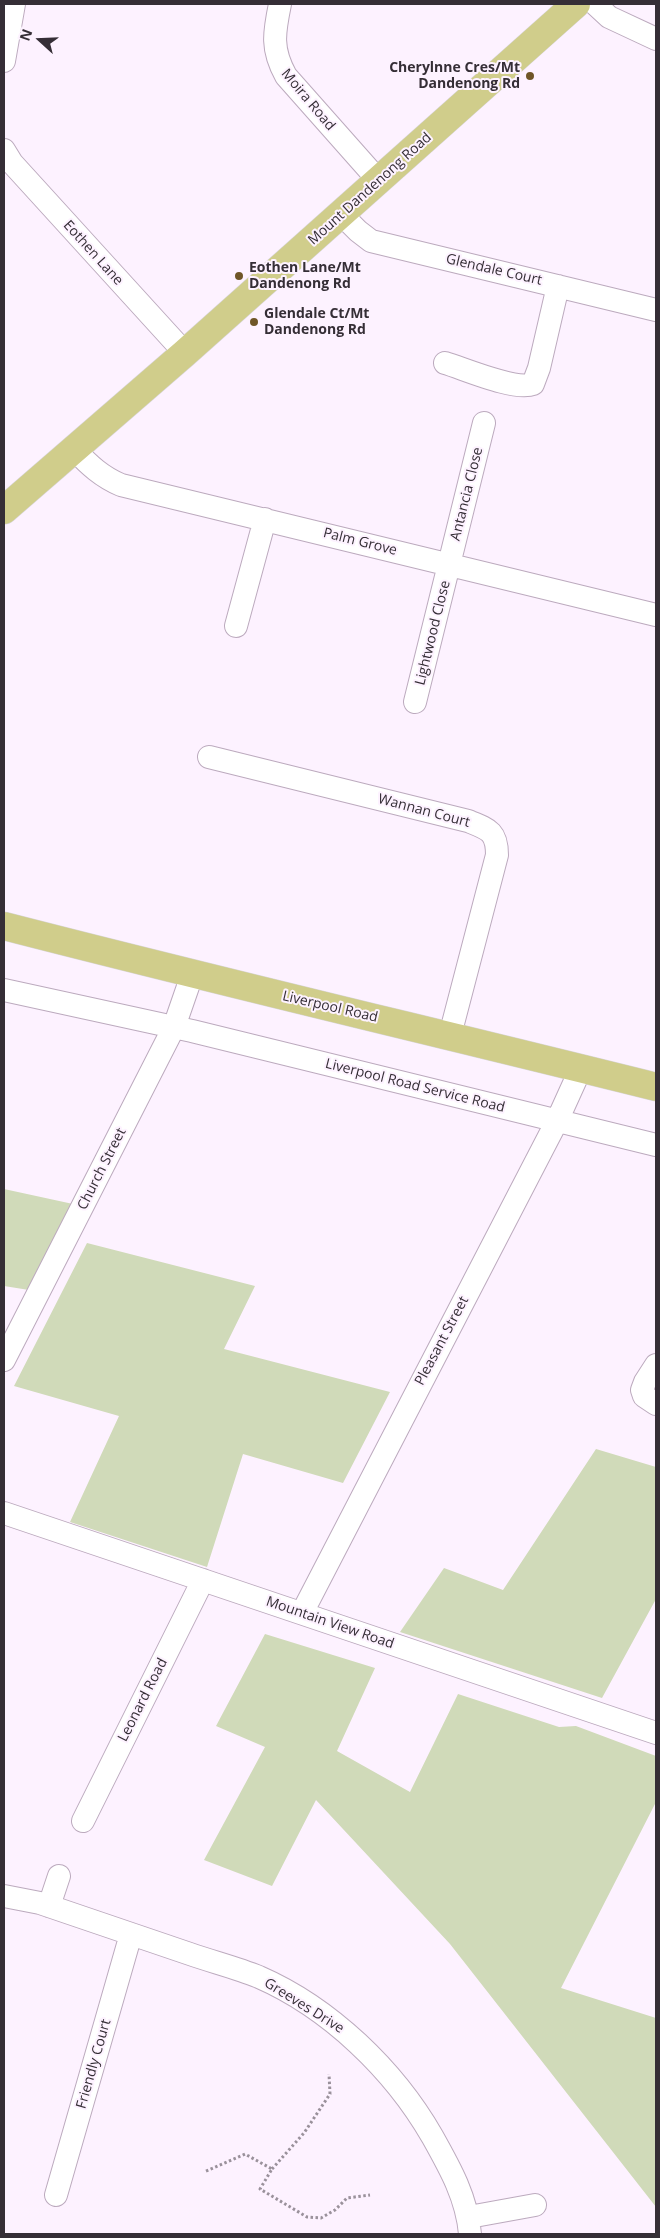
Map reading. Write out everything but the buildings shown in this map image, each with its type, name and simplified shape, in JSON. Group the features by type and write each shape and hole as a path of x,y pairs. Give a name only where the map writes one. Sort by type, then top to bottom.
{"main road":[{"name":"Mount Dandenong Road","path":"4,510 185,354 576,4"},
{"name":"Liverpool Road","path":"4,926 192,975 450,1035 656,1087"}],"street":[{"path":"4,61 14,4"},
{"name":"Moira Road","path":"280,4 275,29 274,48 277,61 286,76 379,181"},
{"path":"596,4 609,17 656,39"},
{"name":"Eothen Lane","path":"4,150 124,288 185,354"},
{"name":"Glendale Court","path":"341,214 371,241 656,310"},
{"path":"446,363 512,384 527,386 533,384 539,368 558,286"},
{"name":"Antancia Close","path":"450,564 484,423"},
{"name":"Palm Grove","path":"75,450 95,470 110,480 121,484 656,615"},
{"path":"236,626 265,519"},
{"name":"Lightwood Close","path":"415,702 450,564"},
{"name":"Wannan Court","path":"209,757 468,821 493,834 497,844 497,855 450,1035"},
{"name":"Church Street","path":"4,1360 174,1028 192,975"},
{"name":"Liverpool Road Service Road","path":"4,990 174,1028 656,1145"},
{"name":"Pleasant Street","path":"302,1613 557,1121 581,1068"},
{"path":"656,1365 642,1390 644,1396 656,1404"},
{"name":"Mountain View Road","path":"4,1513 656,1733"},
{"name":"Leonard Road","path":"83,1821 203,1580"},
{"path":"49,1906 59,1876"},
{"name":"Greeves Drive","path":"4,1896 49,1906 259,1978 303,2002 348,2034 387,2071 426,2126 456,2179 470,2226"},
{"name":"Friendly Court","path":"56,2195 131,1934"},
{"path":"470,2226 535,2206"}],"path":[{"path":"329,2074 330,2094 304,2133 272,2169 260,2189 307,2218 321,2218 335,2210 348,2198 370,2195"},
{"path":"206,2171 245,2154 272,2169"}],"green space":[{"path":"4,1189 73,1204 29,1290 4,1286"},
{"path":"87,1243 255,1286 224,1349 390,1392 343,1483 243,1454 207,1567 70,1522 119,1416 14,1386"},
{"path":"596,1449 656,1467 656,1599 602,1698 400,1632 444,1568 503,1590"},
{"path":"265,1634 375,1668 337,1751 410,1792 458,1694 559,1727 576,1726 656,1756 656,1802 561,1988 656,2018 656,2207 450,1944 316,1800 272,1886 204,1860 265,1747 216,1726"}],"place":[{"name":"Cherylnne Cres/Mt Dandenong Rd","path":"530,76"},
{"name":"Eothen Lane/Mt Dandenong Rd","path":"239,276"},
{"name":"Glendale Ct/Mt Dandenong Rd","path":"254,322"}]}
